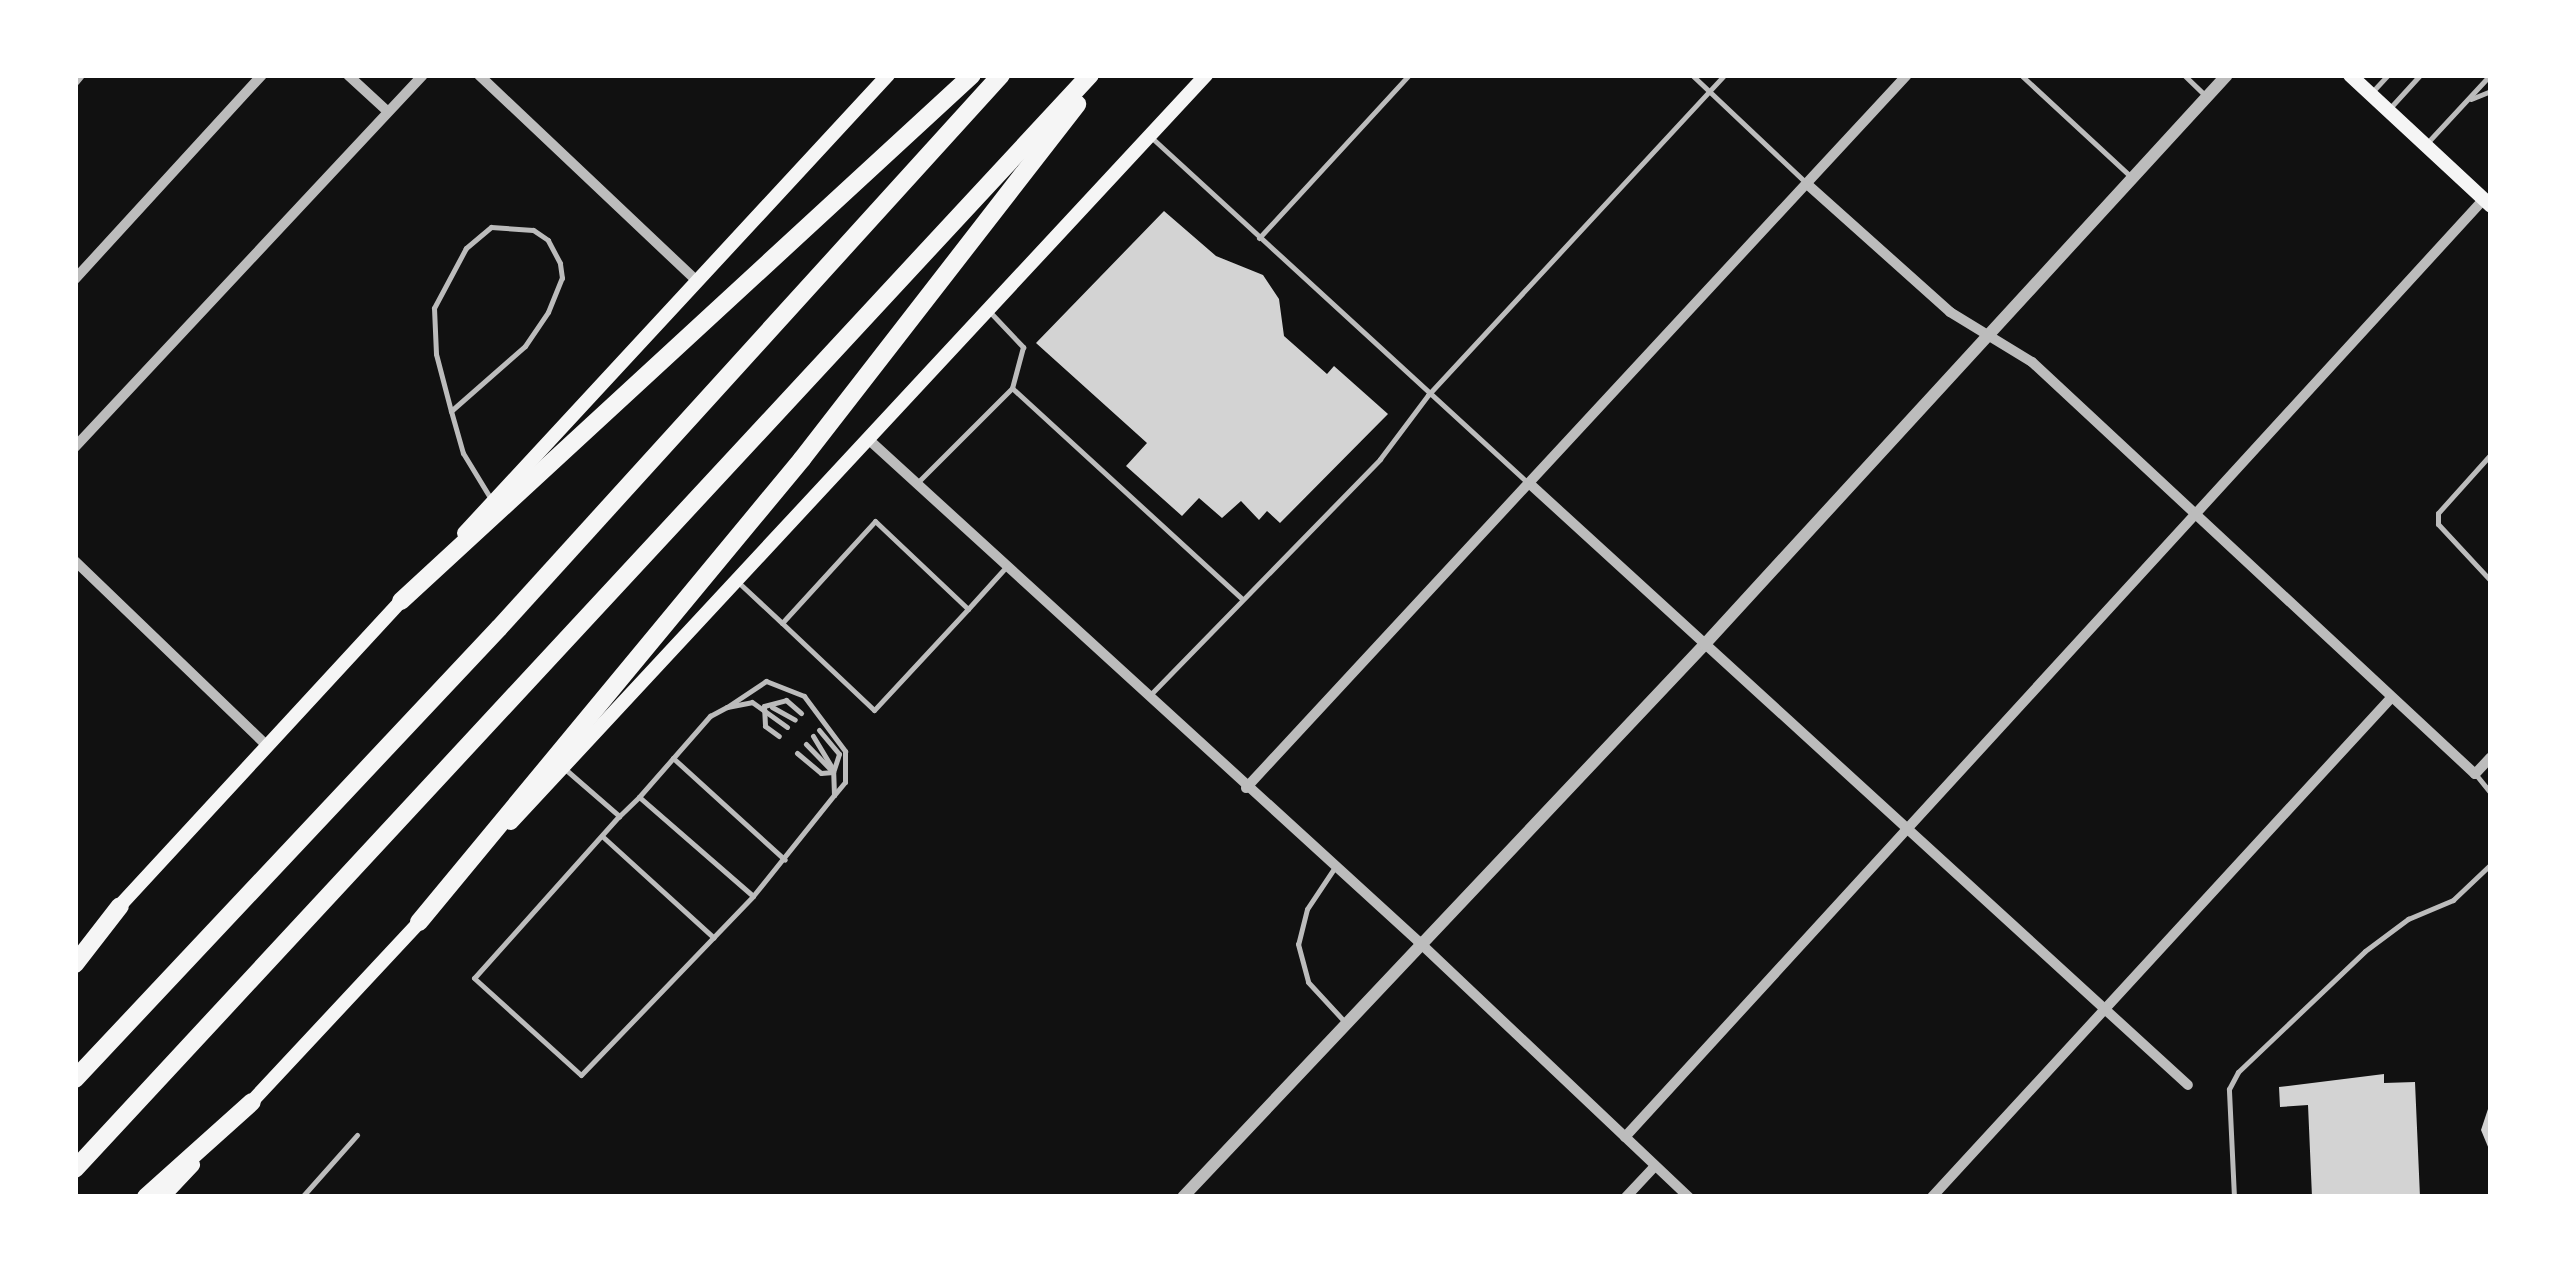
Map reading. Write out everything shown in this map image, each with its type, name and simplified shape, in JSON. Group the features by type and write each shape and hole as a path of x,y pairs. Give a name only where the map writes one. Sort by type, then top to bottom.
{"highway":[{"path":"401,602 972,75"},
{"path":"75,1079 499,628 1001,75"},
{"path":"75,1170 1090,75"},
{"path":"420,922 802,459 1099,75"},
{"path":"75,964 120,906"},
{"path":"146,1197 252,1102"}],"main road":[{"path":"75,954 888,75"},
{"path":"163,1197 1206,75"},
{"path":"2350,75 2488,199"}],"street":[{"path":"75,81 80,75"},
{"path":"75,279 262,75"},
{"path":"348,75 385,109"},
{"path":"75,448 385,109 423,75"},
{"path":"479,75 696,280"},
{"path":"1246,788 1907,75"},
{"path":"1183,1197 1418,940 1705,644 2228,75"},
{"path":"1807,184 1950,312 2032,362 2475,774 2491,756"},
{"path":"1625,1136 1911,831 2488,199"},
{"path":"867,438 1246,788 1418,940 1689,1197"},
{"path":"1530,484 2188,1085"},
{"path":"75,561 267,746"},
{"path":"1932,1197 2391,698"},
{"path":"1626,1197 1655,1166"}],"lane":[{"path":"1259,238 1409,75"},
{"path":"1692,75 1807,184"},
{"path":"1149,696 1380,460 1428,394 1724,75"},
{"path":"2021,75 2133,179"},
{"path":"2184,75 2208,97"},
{"path":"2370,94 2388,75"},
{"path":"2388,110 2420,75"},
{"path":"2425,145 2490,75"},
{"path":"2467,100 2491,91"},
{"path":"1150,136 1530,484"},
{"path":"451,411 525,346 548,312 562,278 560,263 548,240 534,230 491,227 466,248 442,289 434,329 451,411 463,453 493,501"},
{"path":"917,484 1012,388 1024,347 987,310"},
{"path":"1012,388 1241,598"},
{"path":"2490,576 2438,524 2438,513 2491,454"},
{"path":"782,623 875,521 968,609"},
{"path":"736,580 874,710 1006,566"},
{"path":"766,681 804,696 845,751 846,782 786,860 581,1075 474,978 710,716 727,707 766,681"},
{"path":"727,707 764,706 786,700 801,714"},
{"path":"764,706 795,720"},
{"path":"764,706 787,728"},
{"path":"764,706 765,726 778,736"},
{"path":"818,730 838,754 833,772"},
{"path":"813,736 832,758 834,796"},
{"path":"806,744 833,772"},
{"path":"797,753 821,774 833,772"},
{"path":"673,758 786,860"},
{"path":"563,767 620,816"},
{"path":"2475,774 2491,793"},
{"path":"639,796 753,896"},
{"path":"602,836 714,938"},
{"path":"2234,1197 2229,1089 2238,1072 2365,951 2408,919 2453,900 2491,864"},
{"path":"1336,867 1307,909 1298,944 1308,982 1344,1021"},
{"path":"302,1197 357,1135"}],"building":[{"path":"1164,211 1216,256 1263,275 1279,299 1284,336 1327,374 1334,366 1388,414 1280,523 1267,511 1259,520 1241,501 1222,518 1199,498 1182,516 1126,466 1147,443 1036,343"},
{"path":"2384,1074 2384,1083 2415,1082 2420,1197 2312,1197 2308,1105 2280,1107 2279,1087"},
{"path":"2491,1100 2491,1154 2481,1130"}]}
